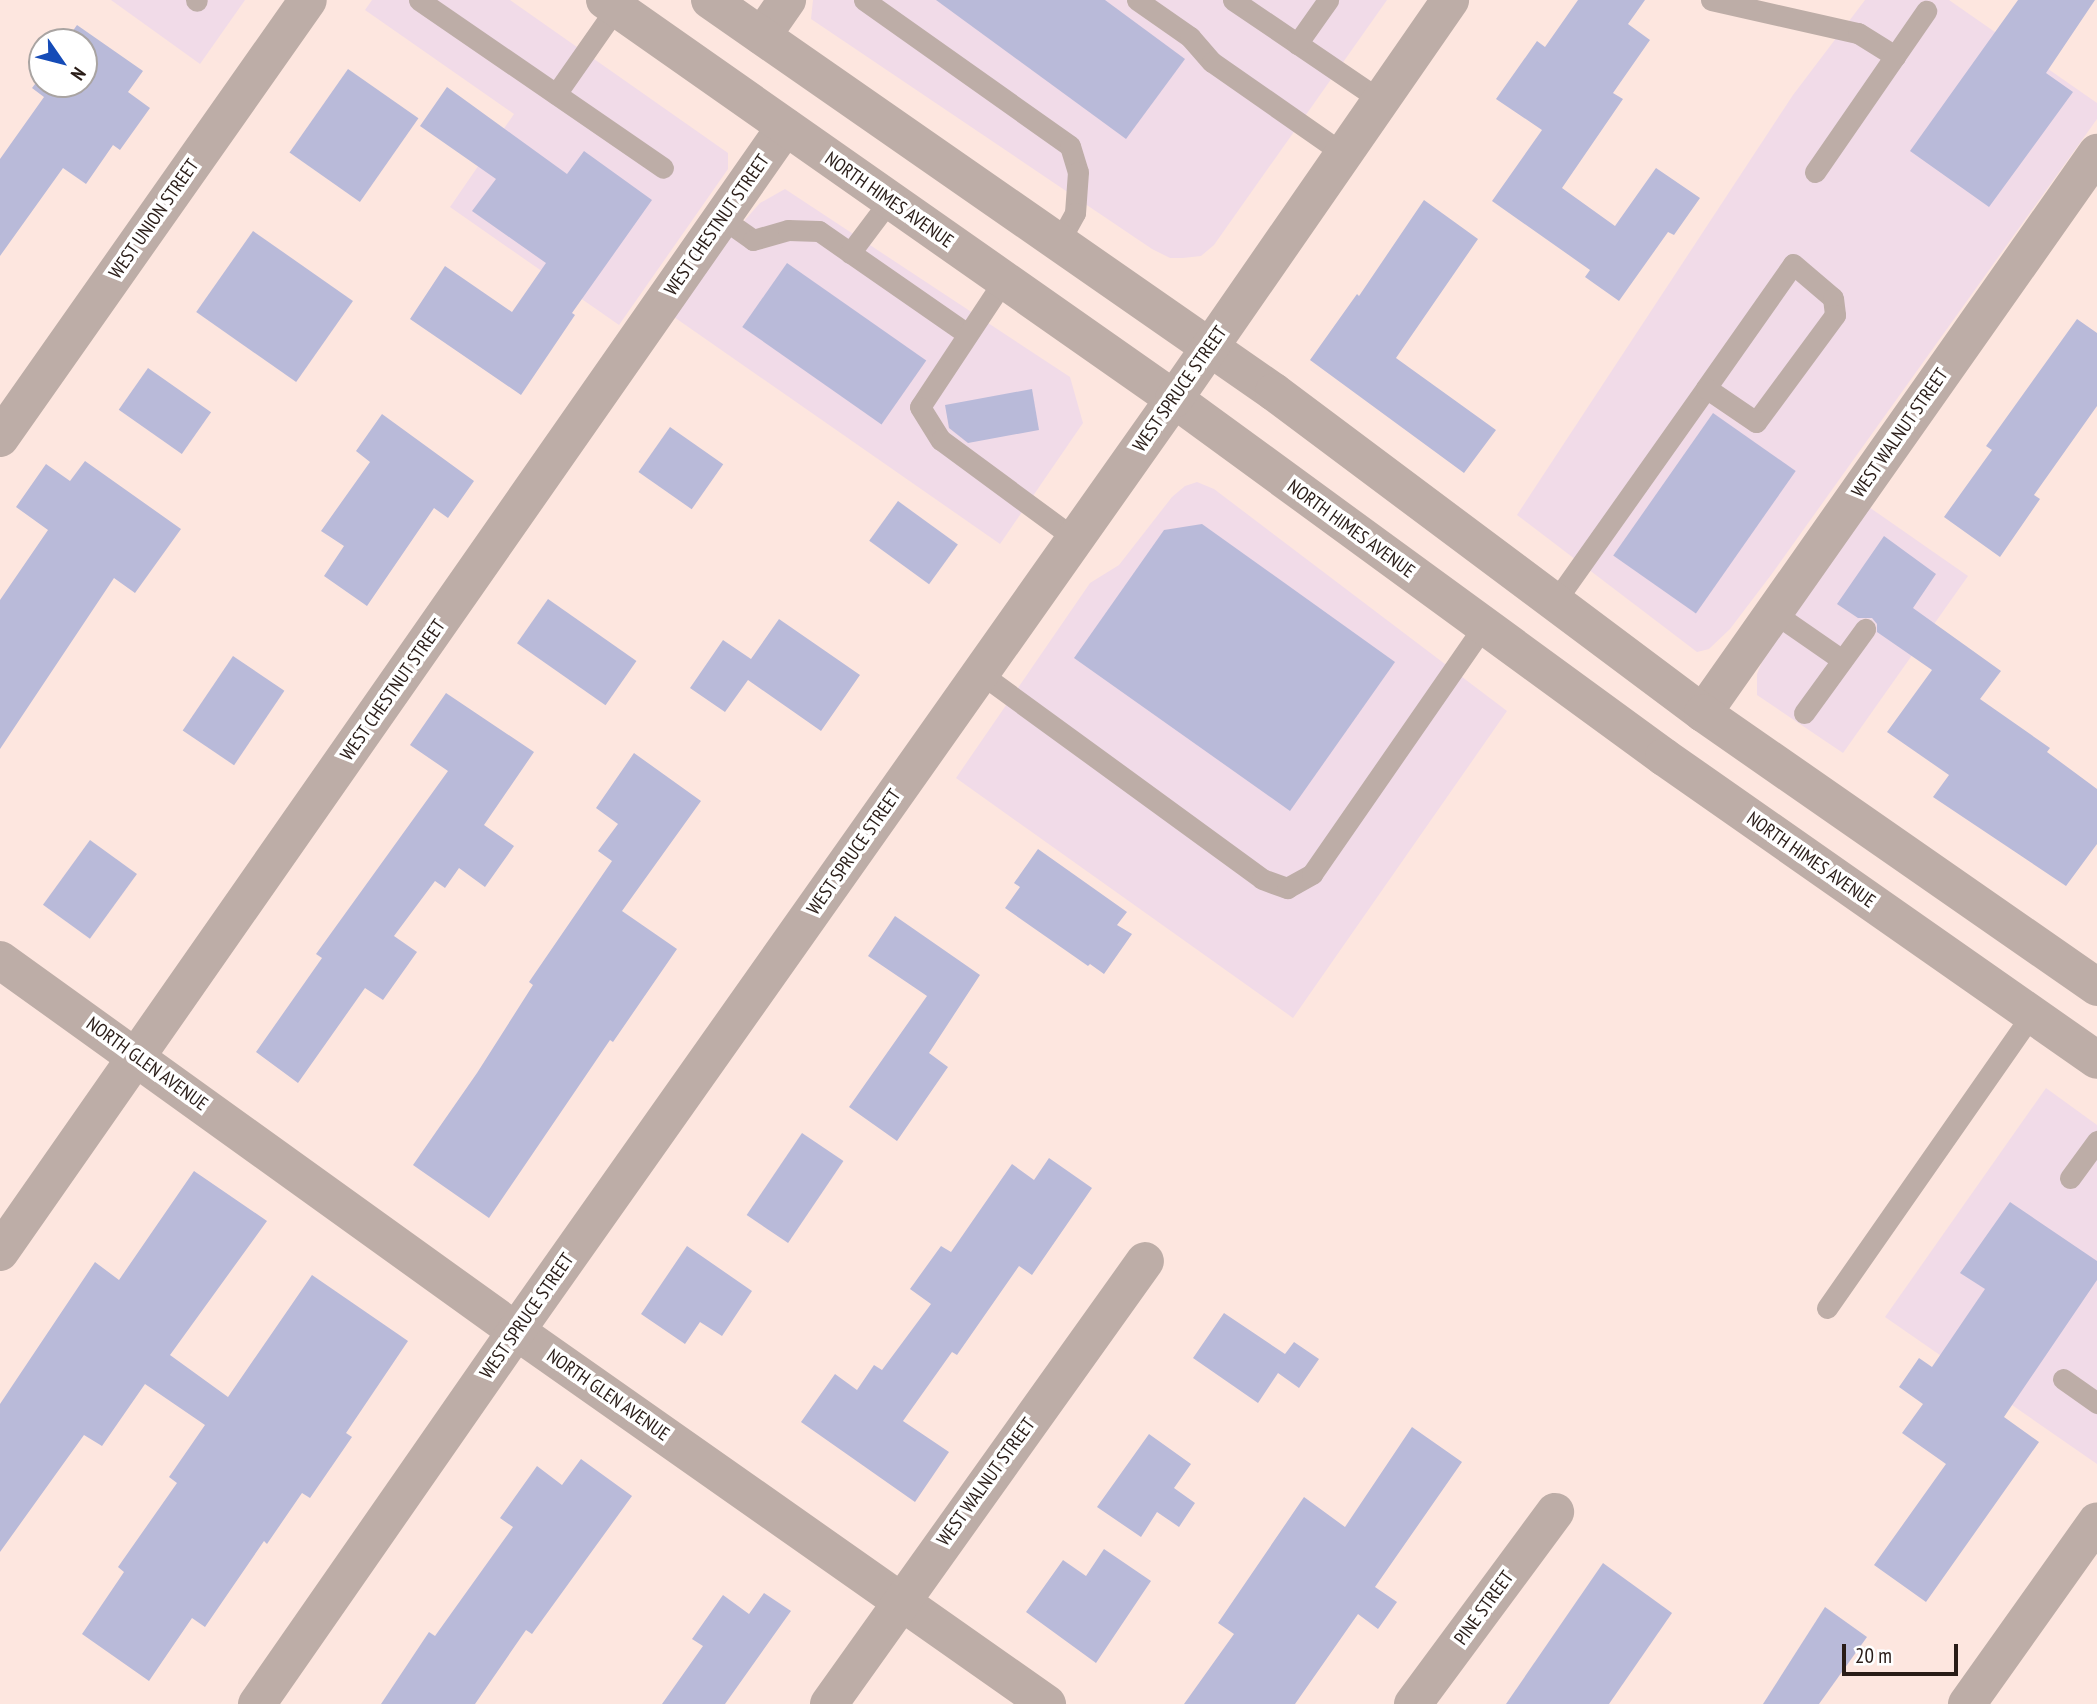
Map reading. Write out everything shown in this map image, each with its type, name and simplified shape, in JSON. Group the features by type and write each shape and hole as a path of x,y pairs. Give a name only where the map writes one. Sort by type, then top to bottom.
{"street":[{"name":"WEST UNION STREET","path":"0,438 309,0"},
{"path":"762,36 787,0"},
{"name":"WEST SPRUCE STREET","path":"257,1704 516,1331 1174,398 1450,0"},
{"path":"709,1 1210,346 1703,713 2097,987"},
{"name":"NORTH HIMES AVENUE","path":"610,4 1174,398 1664,757 2097,1060"},
{"name":"WEST CHESTNUT STREET","path":"0,1252 785,127"},
{"name":"WEST WALNUT STREET","path":"1703,713 2097,153"},
{"name":"NORTH GLEN AVENUE","path":"0,960 516,1331 1047,1704"},
{"name":"WEST WALNUT STREET","path":"829,1704 1145,1261"},
{"name":"PINE STREET","path":"1413,1704 1555,1512"},
{"path":"1967,1704 2097,1521"}],"lane":[{"path":"419,0 663,168"},
{"path":"864,0 1070,146 1078,173 1075,214 1059,242"},
{"path":"1137,0 1190,37 1212,62 1343,154"},
{"path":"1233,0 1380,100"},
{"path":"1297,44 1328,0"},
{"path":"1711,0 1858,33 1895,56"},
{"path":"556,94 610,4"},
{"path":"1815,172 1926,11"},
{"path":"850,253 890,200"},
{"path":"722,218 753,240 788,230 819,232 967,334"},
{"path":"1554,603 1793,264 1833,298 1835,315 1756,422 1706,388"},
{"path":"1004,280 920,407 941,440 1074,538"},
{"path":"1773,612 1842,660"},
{"path":"980,673 1262,879 1287,888 1312,874 1484,626"},
{"path":"1804,713 1866,629"},
{"path":"1827,1308 2032,1014"},
{"path":"2070,1178 2097,1141"},
{"path":"2063,1380 2097,1403"}],"shaded area":[{"path":"111,0 245,0 200,64"},
{"path":"372,0 510,0 728,153 728,169 619,325 450,207 514,114 365,10"},
{"path":"813,0 1387,0 1214,245 1201,256 1170,258 1152,249 811,19"},
{"path":"1865,0 1949,0 2097,103 2097,119 1771,575 1730,629 1709,649 1697,652 1517,515 1793,95"},
{"path":"785,189 1070,377 1083,423 1000,544 674,317 729,238 760,203"},
{"path":"1197,482 1214,489 1507,711 1293,1018 956,778 1090,583 1119,565 1172,497 1185,486"},
{"path":"1866,505 1968,576 1843,753 1757,695 1757,674 1768,646"},
{"path":"2046,1088 2097,1125 2097,1464 1885,1317"}],"building":[{"path":"936,0 1105,0 1185,59 1126,139"},
{"path":"1578,0 1645,0 1628,24 1650,40 1613,93 1623,99 1562,188 1615,226 1656,168 1700,198 1674,235 1668,232 1619,301 1585,277 1590,270 1492,201 1542,130 1496,99 1537,41 1545,47"},
{"path":"2018,0 2095,0 2046,73 2073,92 1989,207 1910,151"},
{"path":"98,40 143,71 128,92 150,108 120,150 113,145 86,184 63,168 0,256 0,159 43,98 98,98"},
{"path":"348,69 418,118 360,202 289,153"},
{"path":"447,87 567,174 584,151 652,200 572,313 575,315 521,395 410,319 445,266 512,312 546,263 472,211 496,179 420,126"},
{"path":"1424,200 1478,239 1396,358 1496,430 1464,473 1310,360 1357,294 1359,296"},
{"path":"253,231 353,301 296,382 196,312"},
{"path":"787,263 926,361 882,424 742,327"},
{"path":"2077,319 2097,333 2097,406 2034,495 2040,499 2000,557 1944,517 1992,450 1986,446"},
{"path":"148,368 211,412 182,454 119,410"},
{"path":"1032,389 1039,430 968,443 949,428 945,405"},
{"path":"1713,413 1796,471 1696,613 1613,556"},
{"path":"382,414 474,481 448,518 434,508 367,606 324,576 344,546 321,531 370,462 356,451"},
{"path":"670,427 723,464 692,509 638,472"},
{"path":"85,461 181,529 135,593 114,578 0,749 0,600 48,530 16,507 46,464 70,481"},
{"path":"898,501 958,544 929,584 869,541"},
{"path":"1202,524 1395,662 1290,811 1074,658 1164,530"},
{"path":"1884,536 1936,574 1913,608 2001,671 1980,699 2050,748 2047,752 2097,789 2097,844 2066,886 1933,797 1949,775 1887,732 1932,670 1877,632 1877,624 1872,618 1858,618 1837,604"},
{"path":"548,599 636,661 605,705 517,643"},
{"path":"779,619 860,675 821,731 748,680 725,712 690,688 723,640 751,659"},
{"path":"233,656 284,691 234,765 183,731"},
{"path":"446,693 534,752 484,825 514,846 485,887 459,868 445,888 435,881 394,936 417,952 383,1000 365,988 298,1083 256,1052 322,958 316,954 448,771 410,745"},
{"path":"634,753 701,801 622,911 677,949 613,1042 610,1040 489,1218 413,1165 477,1073 533,985 529,982 612,861 598,851 618,824 596,808"},
{"path":"90,840 137,874 90,939 43,905"},
{"path":"1038,849 1127,912 1117,925 1132,934 1104,974 1090,964 1088,966 1005,908 1020,887 1014,883"},
{"path":"895,916 980,975 929,1053 948,1067 897,1141 849,1107 927,996 868,956"},
{"path":"802,1133 843,1161 788,1243 747,1215"},
{"path":"1049,1158 1092,1188 1032,1275 1019,1266 957,1355 952,1352 903,1421 949,1452 915,1502 801,1422 835,1374 857,1390 874,1365 882,1370 931,1304 910,1289 941,1246 951,1252 1012,1164 1034,1180"},
{"path":"194,1171 267,1221 170,1355 228,1397 312,1275 408,1341 346,1433 352,1437 310,1498 302,1493 267,1544 264,1541 205,1627 192,1618 149,1681 82,1634 124,1572 118,1567 177,1483 169,1477 205,1425 145,1384 102,1446 84,1435 0,1552 0,1404 95,1262 119,1280"},
{"path":"2010,1202 2097,1261 2097,1280 2004,1417 2039,1442 1926,1602 1874,1565 1946,1464 1902,1433 1923,1404 1899,1387 1919,1358 1932,1367 1985,1289 1960,1273"},
{"path":"687,1246 752,1291 722,1336 700,1322 685,1344 641,1314"},
{"path":"1224,1313 1285,1354 1294,1342 1319,1359 1299,1388 1278,1373 1258,1403 1193,1358"},
{"path":"1412,1427 1462,1462 1375,1587 1397,1602 1378,1629 1358,1614 1295,1704 1184,1704 1234,1634 1218,1623 1304,1497 1345,1527"},
{"path":"1149,1434 1191,1464 1174,1488 1195,1503 1179,1527 1157,1512 1141,1537 1097,1507"},
{"path":"581,1459 632,1496 532,1634 526,1630 475,1704 381,1704 429,1632 435,1636 513,1527 500,1518 537,1466 562,1485"},
{"path":"1104,1549 1151,1581 1096,1663 1026,1612 1063,1560 1086,1576"},
{"path":"1603,1563 1672,1613 1609,1704 1506,1704"},
{"path":"764,1593 791,1611 725,1704 662,1704 703,1646 692,1639 723,1595 749,1614"},
{"path":"1825,1607 1867,1637 1819,1704 1763,1704"}]}
